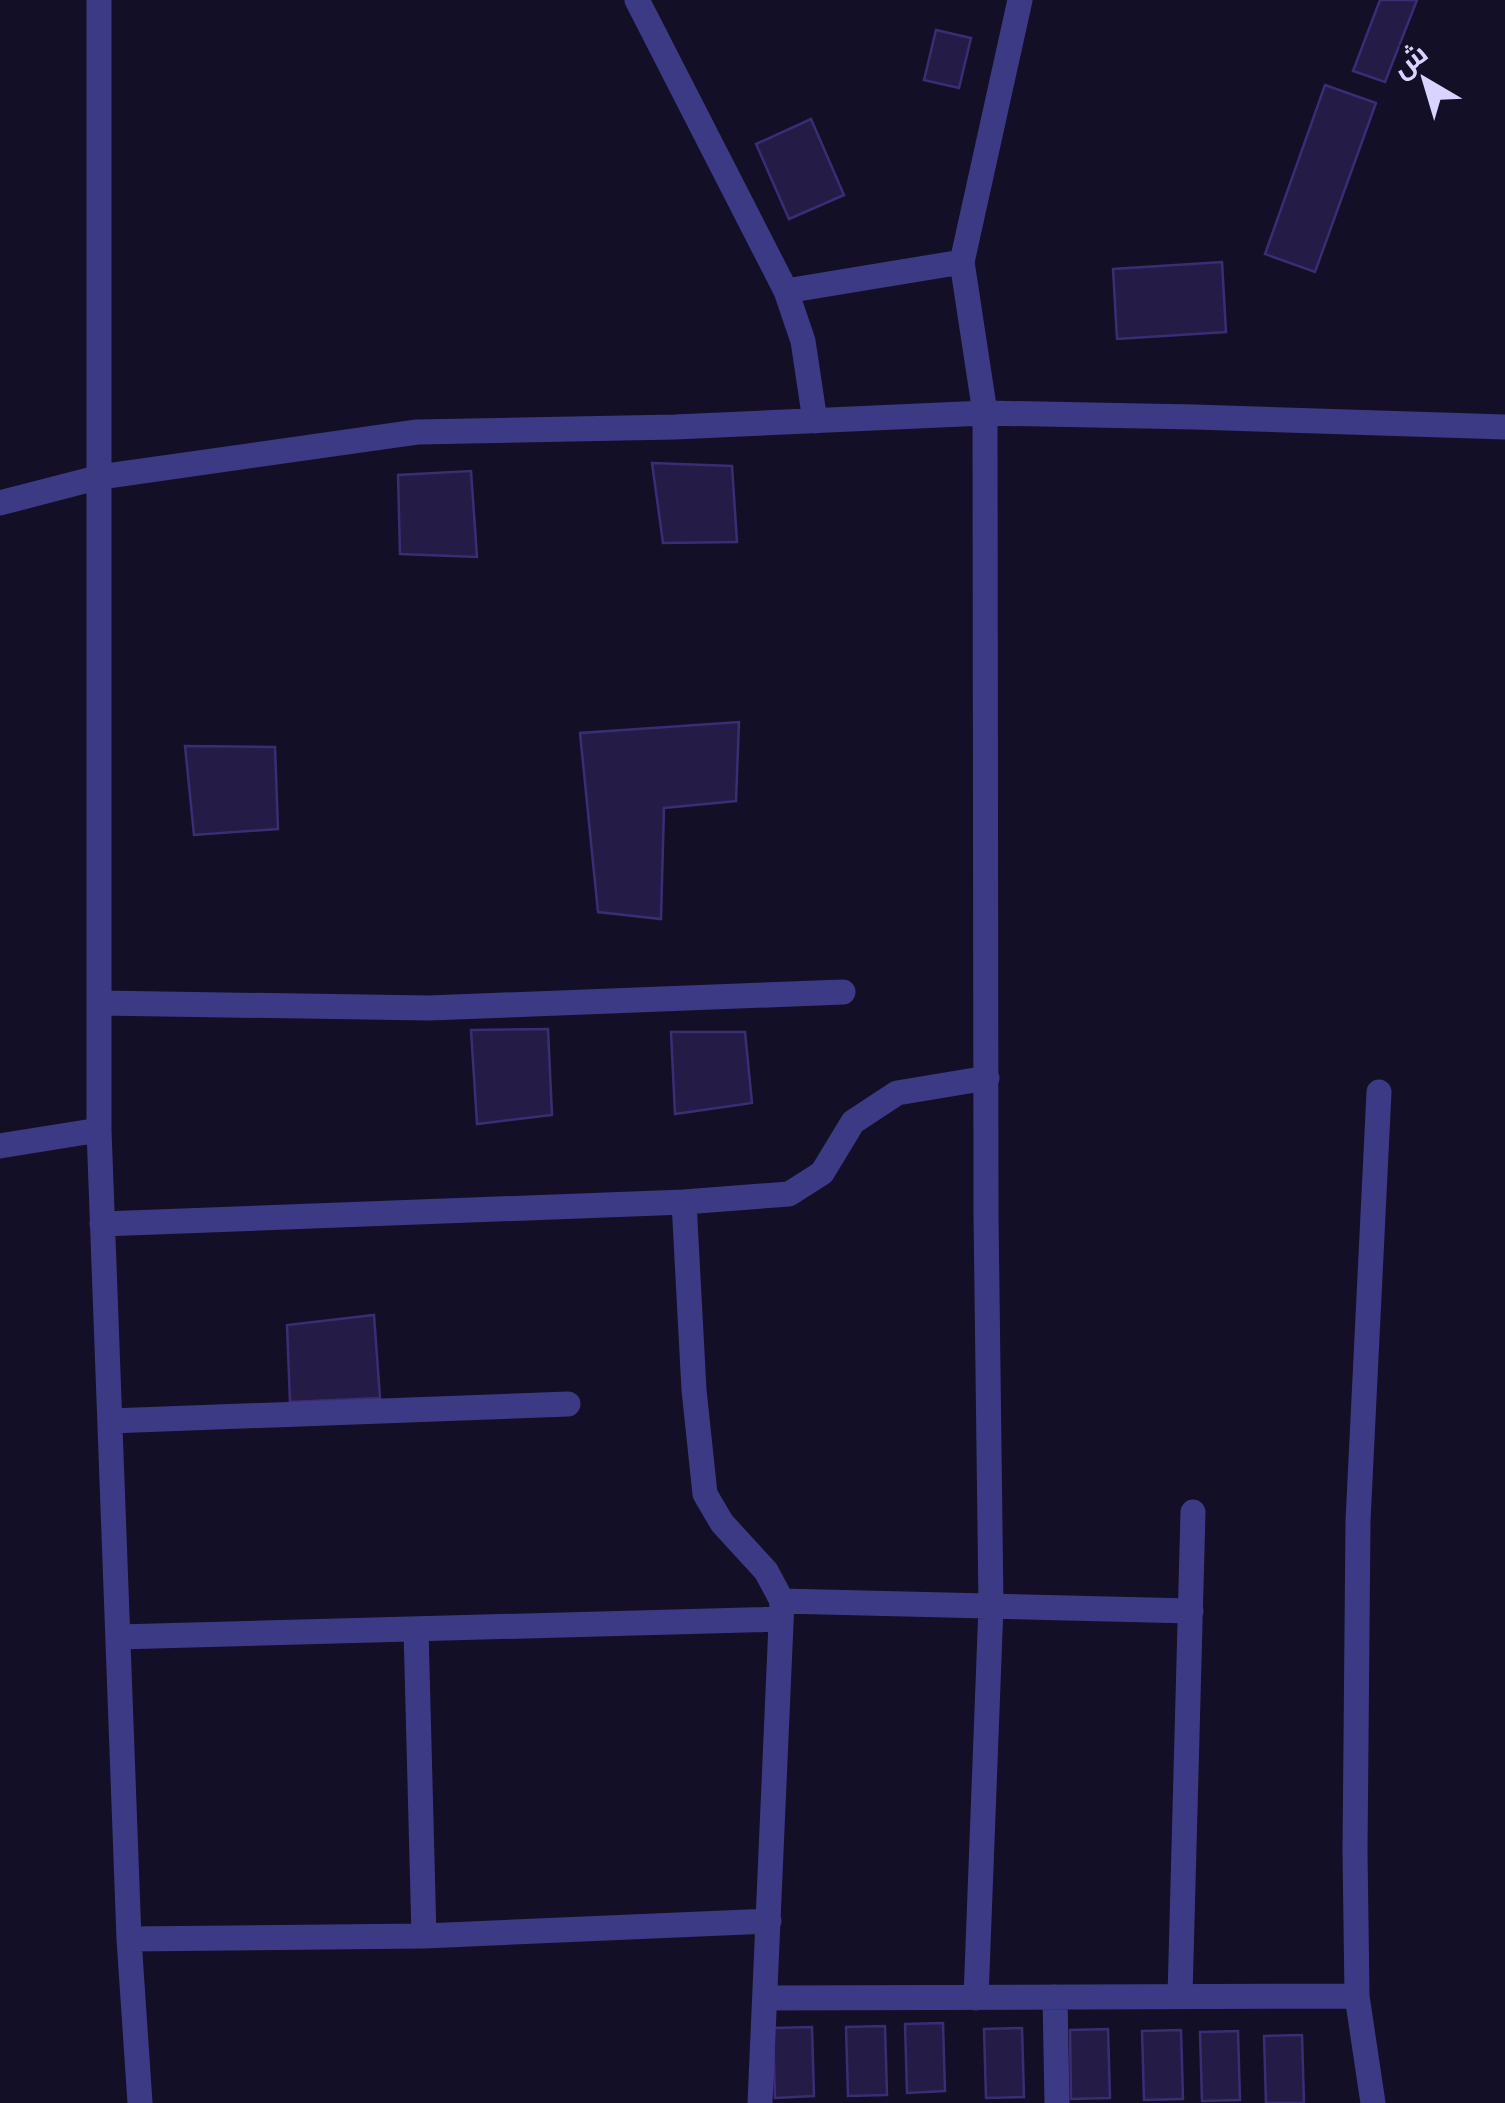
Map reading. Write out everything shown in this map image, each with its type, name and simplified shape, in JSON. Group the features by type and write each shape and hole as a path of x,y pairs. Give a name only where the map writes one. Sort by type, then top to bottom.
{"street":[{"path":"98,0 99,1130 129,1940 140,2103"},
{"path":"637,0 786,291 803,340 814,421"},
{"path":"976,1998 991,1606 985,412 962,262 1020,0"},
{"path":"786,291 962,262"},
{"path":"0,503 100,477 418,432 675,427 985,412 1505,427"},
{"path":"99,1003 429,1008 844,992"},
{"path":"102,1224 684,1202 789,1194 822,1173 853,1122 896,1094 987,1078"},
{"path":"1372,2103 1357,1996 1354,1851 1358,1521 1379,1092"},
{"path":"0,1146 99,1130"},
{"path":"684,1202 694,1390 705,1494 722,1523 766,1571 782,1610 760,2103"},
{"path":"110,1421 568,1404"},
{"path":"1180,1996 1194,1512"},
{"path":"118,1638 416,1629 782,1610 991,1606 1191,1612"},
{"path":"416,1629 424,1936"},
{"path":"129,1940 424,1936 768,1922"},
{"path":"766,1998 1357,1996"},
{"path":"1055,1997 1057,2103"}],"building":[{"path":"1380,0 1417,0 1385,82 1353,71"},
{"path":"936,30 971,38 959,88 924,80"},
{"path":"1325,85 1376,103 1315,272 1265,254"},
{"path":"811,119 844,195 789,219 756,144"},
{"path":"1222,262 1226,332 1117,339 1113,269"},
{"path":"652,463 732,466 737,542 663,543"},
{"path":"471,471 477,557 400,554 398,475"},
{"path":"739,722 736,801 664,808 661,919 598,912 580,733"},
{"path":"185,746 275,747 278,829 194,835"},
{"path":"548,1029 552,1115 477,1124 471,1030"},
{"path":"671,1032 745,1032 752,1103 675,1114"},
{"path":"374,1315 380,1398 290,1402 287,1325"},
{"path":"943,2023 945,2091 907,2093 905,2024"},
{"path":"885,2026 887,2095 848,2096 846,2027"},
{"path":"812,2027 814,2096 775,2098 773,2028"},
{"path":"1022,2028 1024,2097 986,2098 984,2029"},
{"path":"1108,2029 1110,2098 1071,2099 1070,2030"},
{"path":"1181,2030 1183,2099 1144,2100 1142,2031"},
{"path":"1238,2031 1240,2100 1202,2101 1200,2032"},
{"path":"1302,2035 1304,2103 1266,2103 1264,2036"}]}
